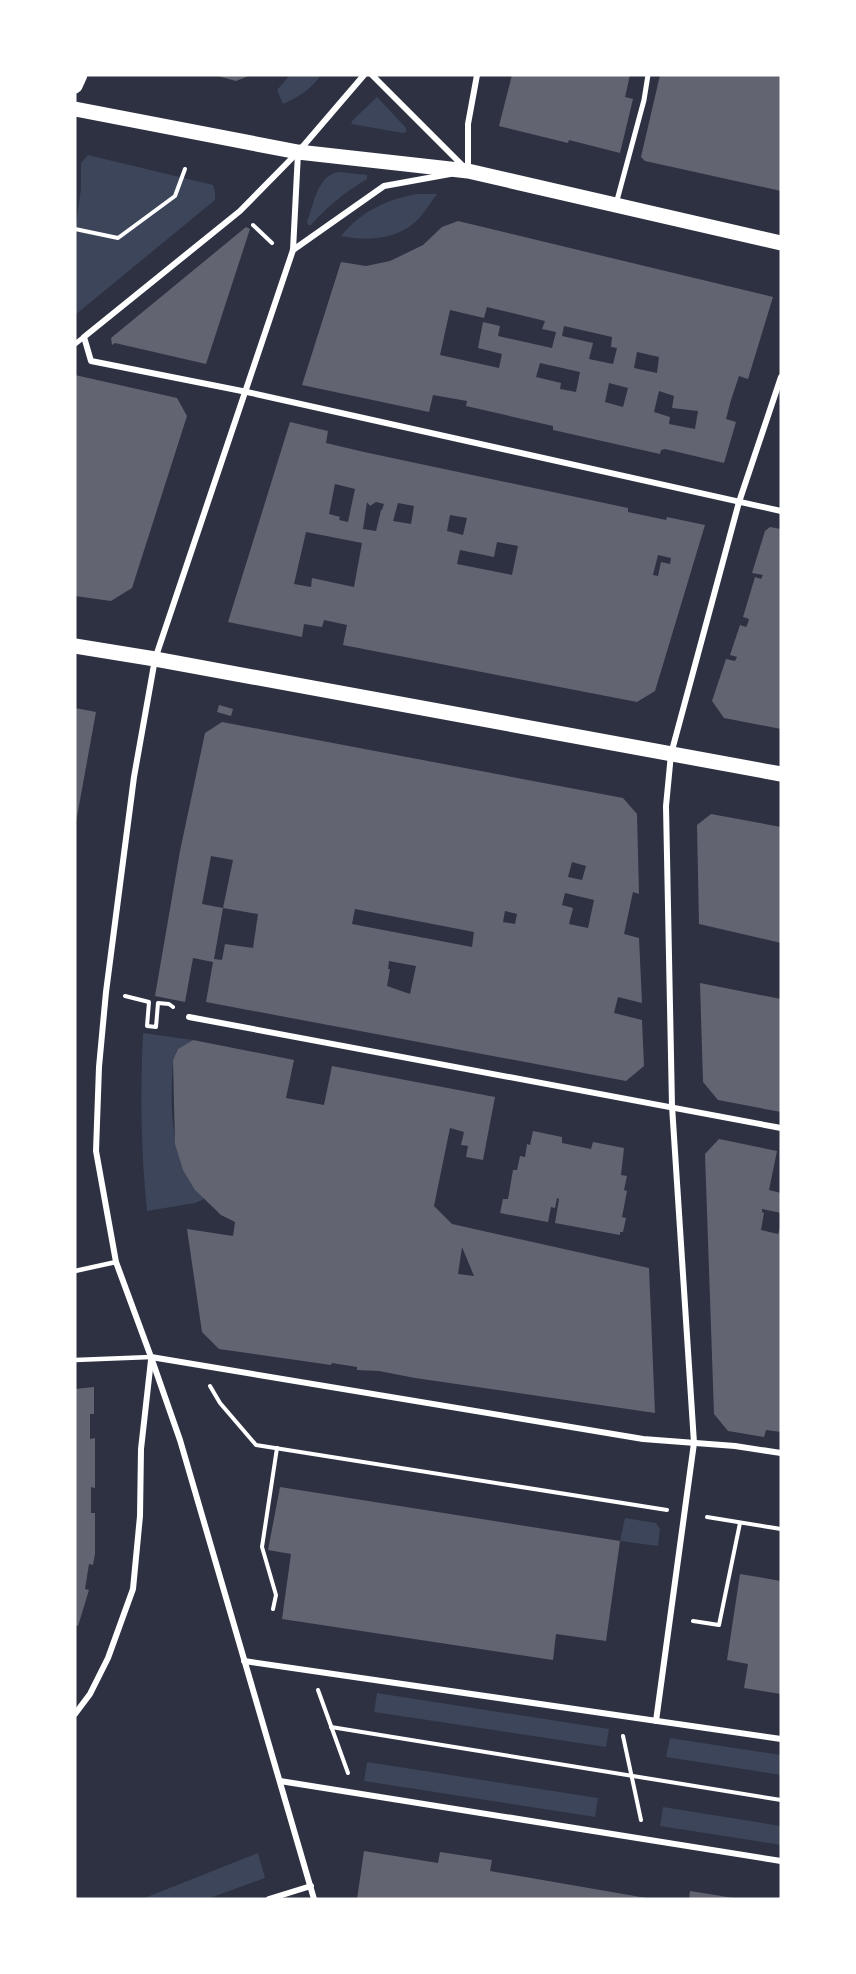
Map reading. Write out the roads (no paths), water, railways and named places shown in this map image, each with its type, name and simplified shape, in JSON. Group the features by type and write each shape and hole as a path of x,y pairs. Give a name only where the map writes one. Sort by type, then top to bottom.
{"main road":[{"path":"75,86 80,75"},
{"path":"75,109 298,152 468,171 781,243"},
{"path":"75,645 781,774"}],"street":[{"path":"75,344 240,211 298,152 364,75"},
{"path":"372,75 468,171"},
{"path":"468,171 468,124 477,75"},
{"path":"616,205 644,100 648,75"},
{"path":"298,152 293,250 260,346 247,392 155,659 134,777 106,992 99,1067 96,1150 116,1262 180,1440 314,1899"},
{"path":"293,250 384,186 468,171"},
{"path":"84,337 91,361 247,392 781,511"},
{"path":"656,1721 694,1443 672,1106 666,806 671,754 738,502 781,377"},
{"path":"189,1017 781,1128"},
{"path":"151,1357 643,1438 781,1453"},
{"path":"75,1714 90,1694 108,1658 132,1589 140,1516 141,1449 151,1357"},
{"path":"244,1660 781,1739"},
{"path":"280,1782 781,1861"},
{"path":"269,1899 311,1886"}],"lane":[{"path":"75,1271 116,1262"},
{"path":"75,1360 151,1357"}]}
